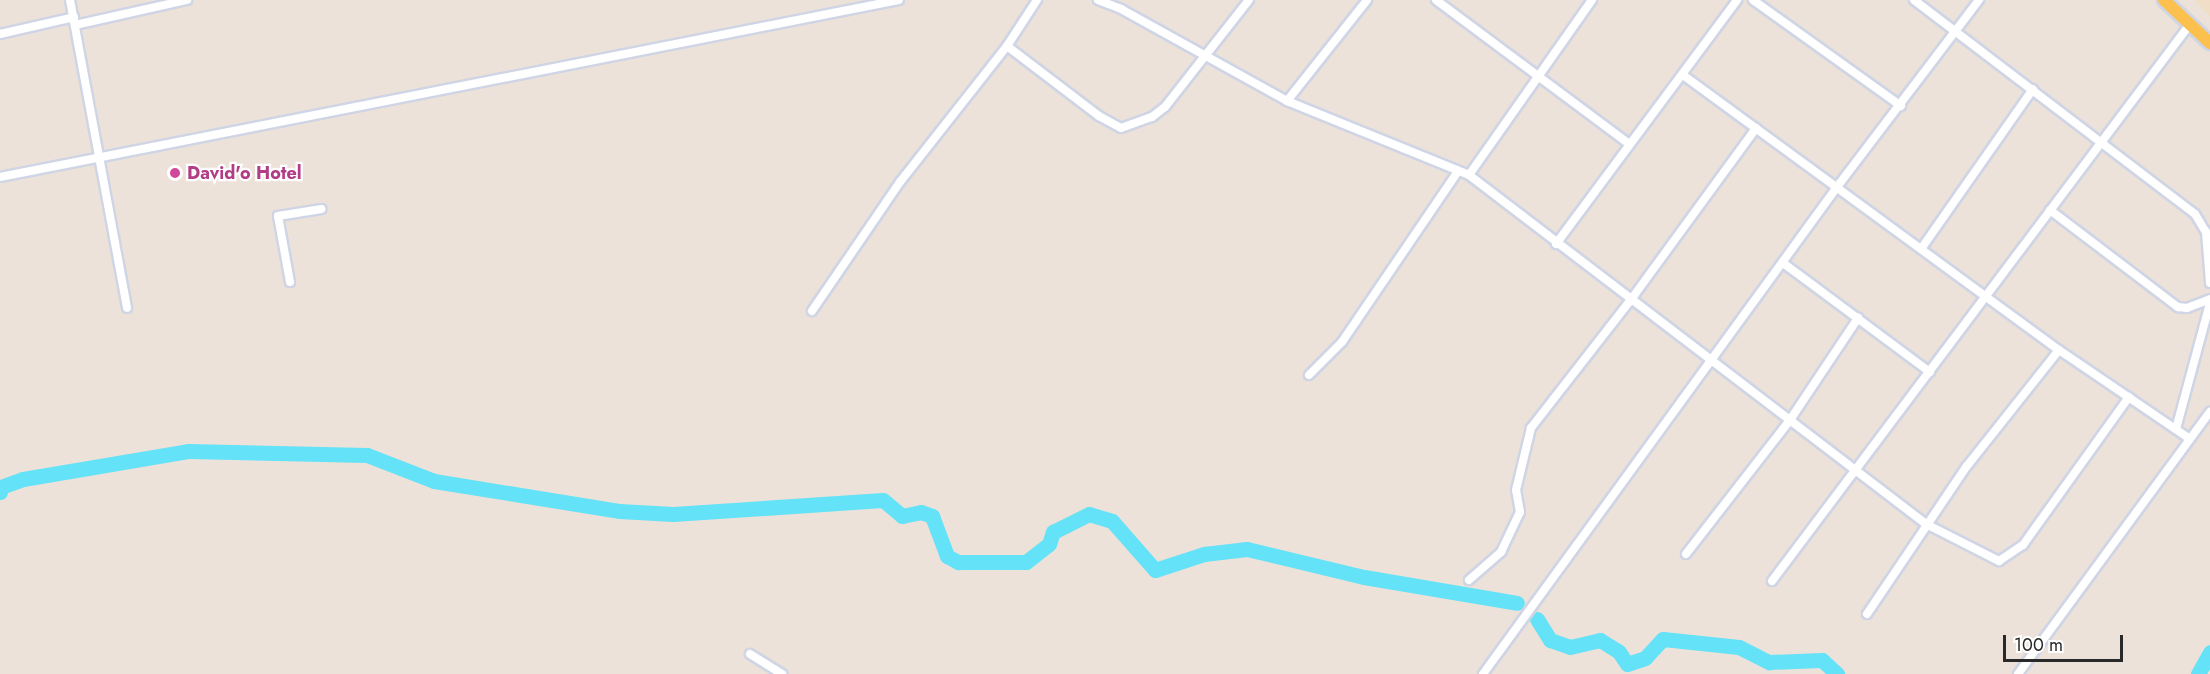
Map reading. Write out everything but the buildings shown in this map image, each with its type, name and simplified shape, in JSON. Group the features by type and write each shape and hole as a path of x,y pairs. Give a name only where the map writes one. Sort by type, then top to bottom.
{"main road":[{"path":"2164,0 2210,43"}],"street":[{"path":"70,0 101,157 126,308"},
{"path":"0,34 187,0"},
{"path":"0,177 899,0"},
{"path":"812,311 900,182 1007,45 1037,0"},
{"path":"1098,0 1287,101 1457,173 1469,175 1630,301 1712,359 1926,524 1999,561 2024,545 2129,397"},
{"path":"1007,45 1099,116 1121,128 1152,117 1165,107 1207,57 1249,0"},
{"path":"1287,101 1367,0"},
{"path":"1436,0 1629,144"},
{"path":"1469,175 1592,0"},
{"path":"1556,244 1737,0"},
{"path":"1753,0 1901,105"},
{"path":"1914,0 2100,140 2201,220 2206,232 2210,283"},
{"path":"1483,674 1837,187 1979,0"},
{"path":"1772,580 1857,472 1987,298 2100,140 2190,24"},
{"path":"1683,75 2059,350 2190,439"},
{"path":"1921,249 2033,89"},
{"path":"1469,580 1501,552 1520,512 1516,490 1531,428 1630,301 1756,128"},
{"path":"1309,375 1342,342 1457,173"},
{"path":"290,282 278,216 321,209"},
{"path":"2050,210 2178,307 2187,308 2210,301"},
{"path":"1783,263 1930,372"},
{"path":"2176,429 2210,301"},
{"path":"1686,554 1790,420 1858,318"},
{"path":"1867,614 1926,524 2059,350"},
{"path":"2018,674 2210,412"},
{"path":"750,654 782,674"}],"shaded area":[{"path":"2194,0 2210,0 2210,17"}],"waterway":[{"path":"0,492 1,487 23,479 188,451 367,455 434,481 619,511 673,514 883,500 902,516 921,512 932,516 947,556 958,562 1026,562 1049,544 1053,532 1089,514 1112,521 1155,570 1204,554 1247,549 1364,577 1517,603"},
{"path":"1537,619 1550,640 1570,647 1600,640 1619,652 1627,664 1645,658 1663,639 1739,647 1769,662 1822,660 1837,674"},
{"path":"2198,674 2210,652"}],"place":[{"name":"David'o Hotel","path":"175,173"}]}
